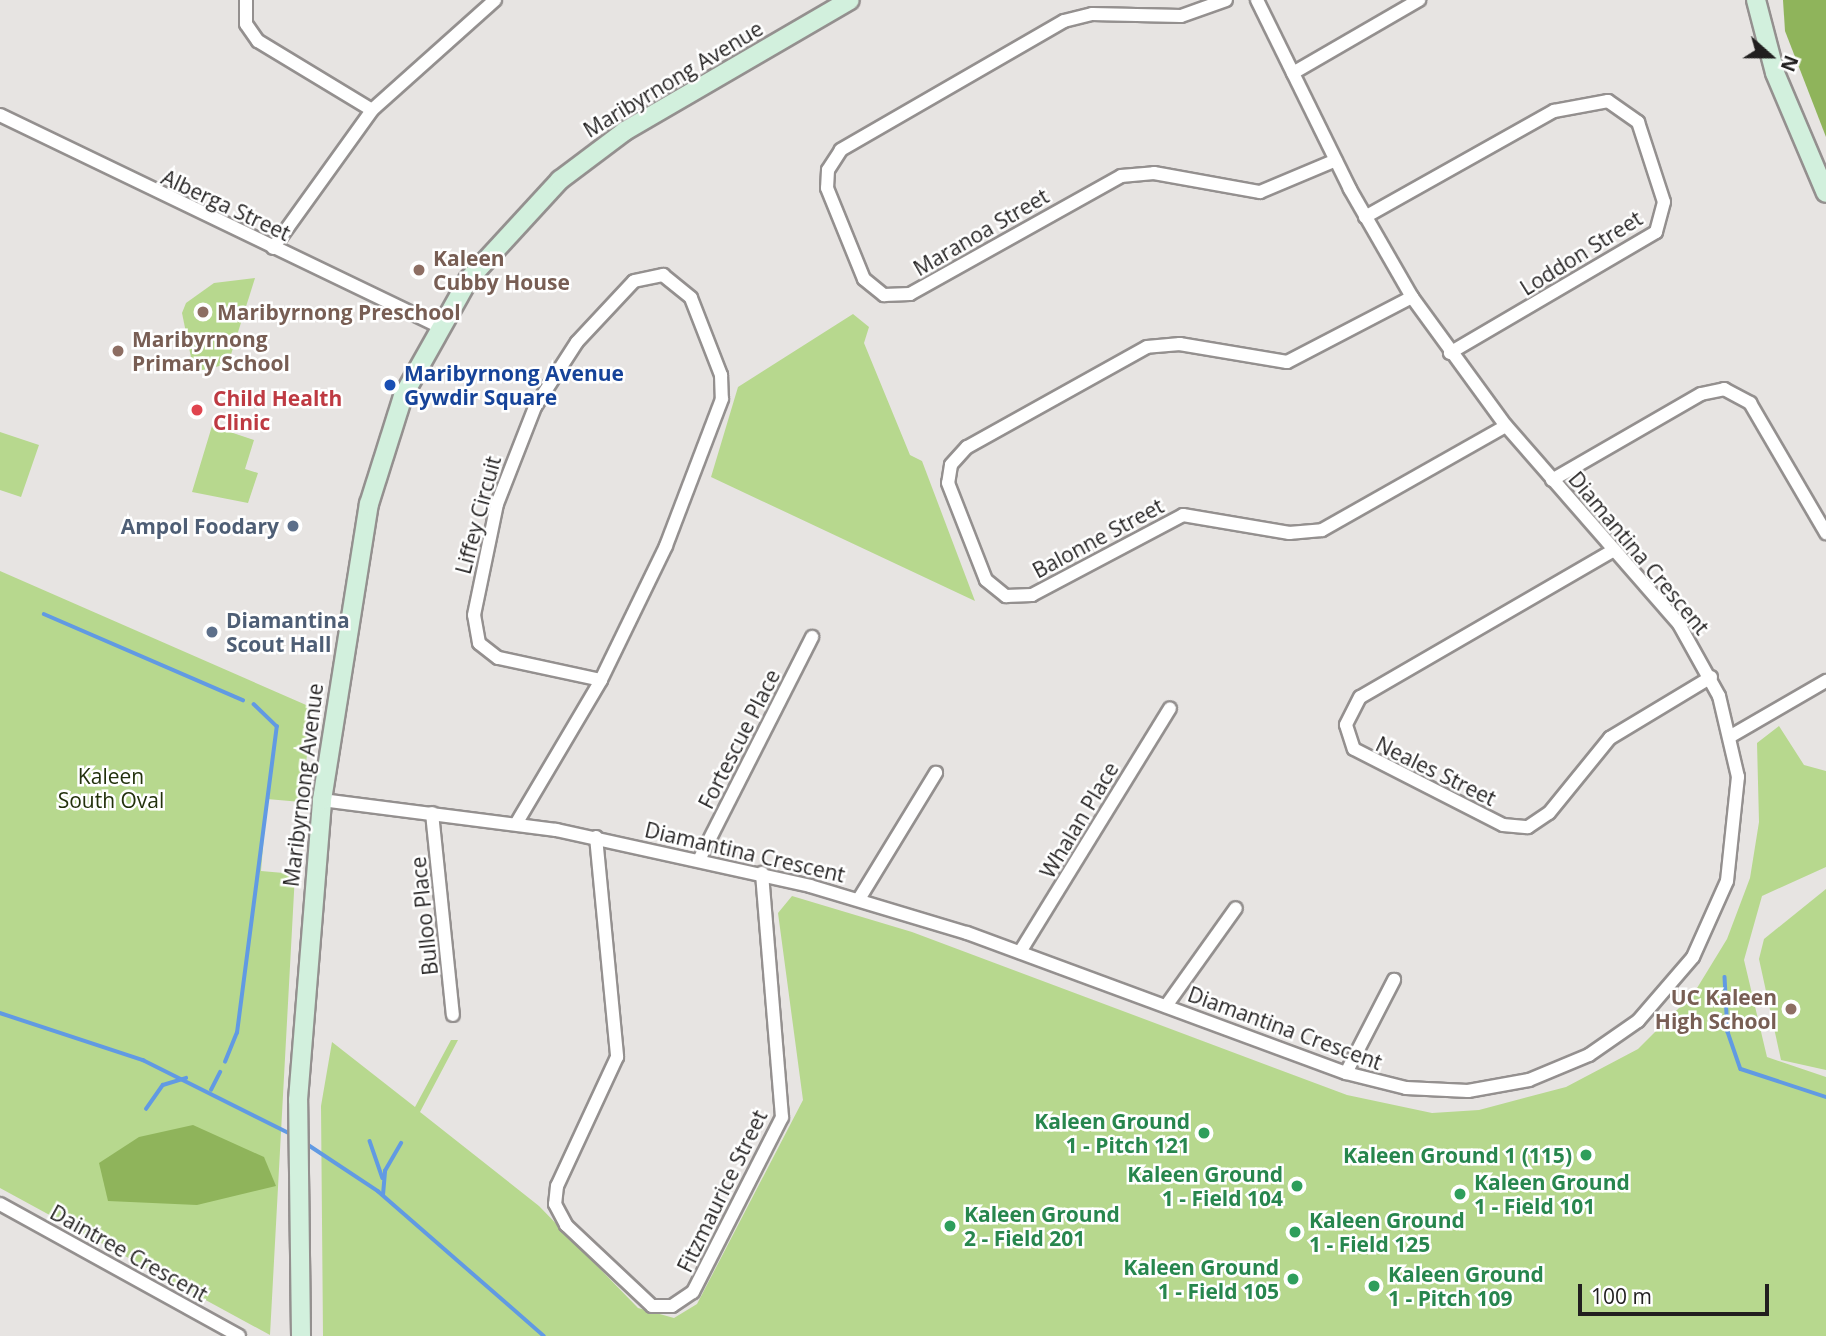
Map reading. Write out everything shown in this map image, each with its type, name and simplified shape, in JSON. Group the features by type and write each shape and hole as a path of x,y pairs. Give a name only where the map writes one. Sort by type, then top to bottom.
{"street":[{"path":"246,0 246,24 258,41 372,110"},
{"path":"273,248 372,110 495,0"},
{"name":"Maribyrnong Avenue","path":"301,1336 298,1100 322,800 375,480 403,396 438,326 502,237 581,162 850,0"},
{"name":"Maranoa Street","path":"1226,0 1181,16 1092,14 1063,21 841,150 828,170 828,188 864,279 884,295 910,295 1121,176 1154,173 1260,192 1336,160"},
{"name":"Diamantina Crescent","path":"322,800 516,824 596,837 762,873 859,899 1020,952 1346,1073 1427,1091 1509,1085 1568,1066 1638,1021 1693,957 1727,881 1738,809 1731,736 1711,677 1679,624 1506,426 1450,353 1412,297 1365,217 1257,0"},
{"path":"1293,73 1419,0"},
{"path":"1756,0 1775,73 1826,193"},
{"name":"Loddon Street","path":"1365,217 1554,111 1608,102 1635,116 1664,202 1656,232 1450,353"},
{"name":"Alberga Street","path":"0,115 438,326"},
{"name":"Liffey Circuit","path":"516,824 601,680 671,535 722,399 721,375 691,298 663,275 634,281 611,303 535,407 501,491 474,615 476,638 492,656 601,680"},
{"name":"Balonne Street","path":"1412,297 1287,362 1180,344 1147,347 967,447 951,465 948,483 986,580 1006,596 1032,595 1183,515 1289,533 1322,530 1506,426"},
{"path":"1552,480 1701,394 1730,390 1754,408 1826,533"},
{"name":"Neales Street","path":"1614,550 1360,697 1346,725 1354,749 1503,824 1528,827 1545,818 1610,738 1711,677"},
{"name":"Fortescue Place","path":"700,858 812,637"},
{"path":"1731,736 1826,681"},
{"name":"Whalan Place","path":"1020,952 1170,708"},
{"path":"859,899 936,773"},
{"name":"Bulloo Place","path":"432,813 453,1015"},
{"name":"Fitzmaurice Street","path":"596,837 617,1057 559,1181 555,1204 562,1220 635,1296 659,1307 693,1292 782,1117 762,873"},
{"path":"1166,1006 1236,908"},
{"path":"1346,1073 1394,980"},
{"name":"Daintree Crescent","path":"0,1204 239,1336"}],"green space":[{"path":"1783,0 1826,0 1826,137 1785,31"},
{"name":"Maribyrnong Preschool","path":"255,278 228,364 194,372 182,313 186,303 214,283"},
{"path":"853,314 869,327 864,343 910,455 922,461 975,601 711,477 738,387"},
{"path":"212,426 254,440 245,469 258,473 248,503 192,492"},
{"path":"0,432 39,445 21,497 0,490"},
{"name":"Kaleen South Oval","path":"0,571 313,708 301,802 267,799 261,871 295,874 270,1335 0,1188"},
{"path":"1779,726 1804,765 1826,771 1826,867 1762,896 1744,960 1767,1057 1826,1077 1826,1336 323,1336 321,1106 332,1042 415,1107 451,1040 458,1040 420,1112 539,1206 638,1308 674,1318 697,1304 803,1100 778,913 792,896 912,932 1347,1095 1432,1113 1479,1110 1566,1087 1638,1049 1694,993 1727,939 1750,878 1759,822 1757,743"},
{"name":"UC Kaleen High School","path":"1826,889 1826,1070 1781,1060 1759,959 1764,939"},
{"path":"193,1125 264,1157 276,1186 197,1205 108,1201 99,1163 139,1137"}],"waterway":[{"path":"44,614 243,700"},
{"path":"225,1062 237,1033 277,727 254,705"},
{"path":"1725,977 1728,1032 1741,1069 1826,1097"},
{"path":"0,1013 143,1060 291,1134"},
{"path":"211,1090 220,1072"},
{"path":"146,1109 163,1085 186,1078"},
{"path":"370,1141 383,1178"},
{"path":"304,1142 378,1191 544,1336"},
{"path":"383,1195 385,1171 401,1143"}],"place":[{"name":"Kaleen Cubby House","path":"419,270"},
{"name":"Maribyrnong Preschool","path":"203,312"},
{"name":"Maribyrnong Primary School","path":"118,351"},
{"name":"Maribyrnong Avenue Gywdir Square","path":"390,385"},
{"name":"Child Health Clinic","path":"197,410"},
{"name":"Ampol Foodary","path":"293,526"},
{"name":"Diamantina Scout Hall","path":"212,632"},
{"name":"UC Kaleen High School","path":"1791,1009"},
{"name":"Kaleen Ground 1 - Pitch 121","path":"1204,1133"},
{"name":"Kaleen Ground 1 (115)","path":"1586,1155"},
{"name":"Kaleen Ground 1 - Field 104","path":"1297,1186"},
{"name":"Kaleen Ground 1 - Field 101","path":"1460,1194"},
{"name":"Kaleen Ground 2 - Field 201","path":"950,1226"},
{"name":"Kaleen Ground 1 - Field 125","path":"1295,1232"},
{"name":"Kaleen Ground 1 - Field 105","path":"1293,1279"},
{"name":"Kaleen Ground 1 - Pitch 109","path":"1374,1286"}]}
